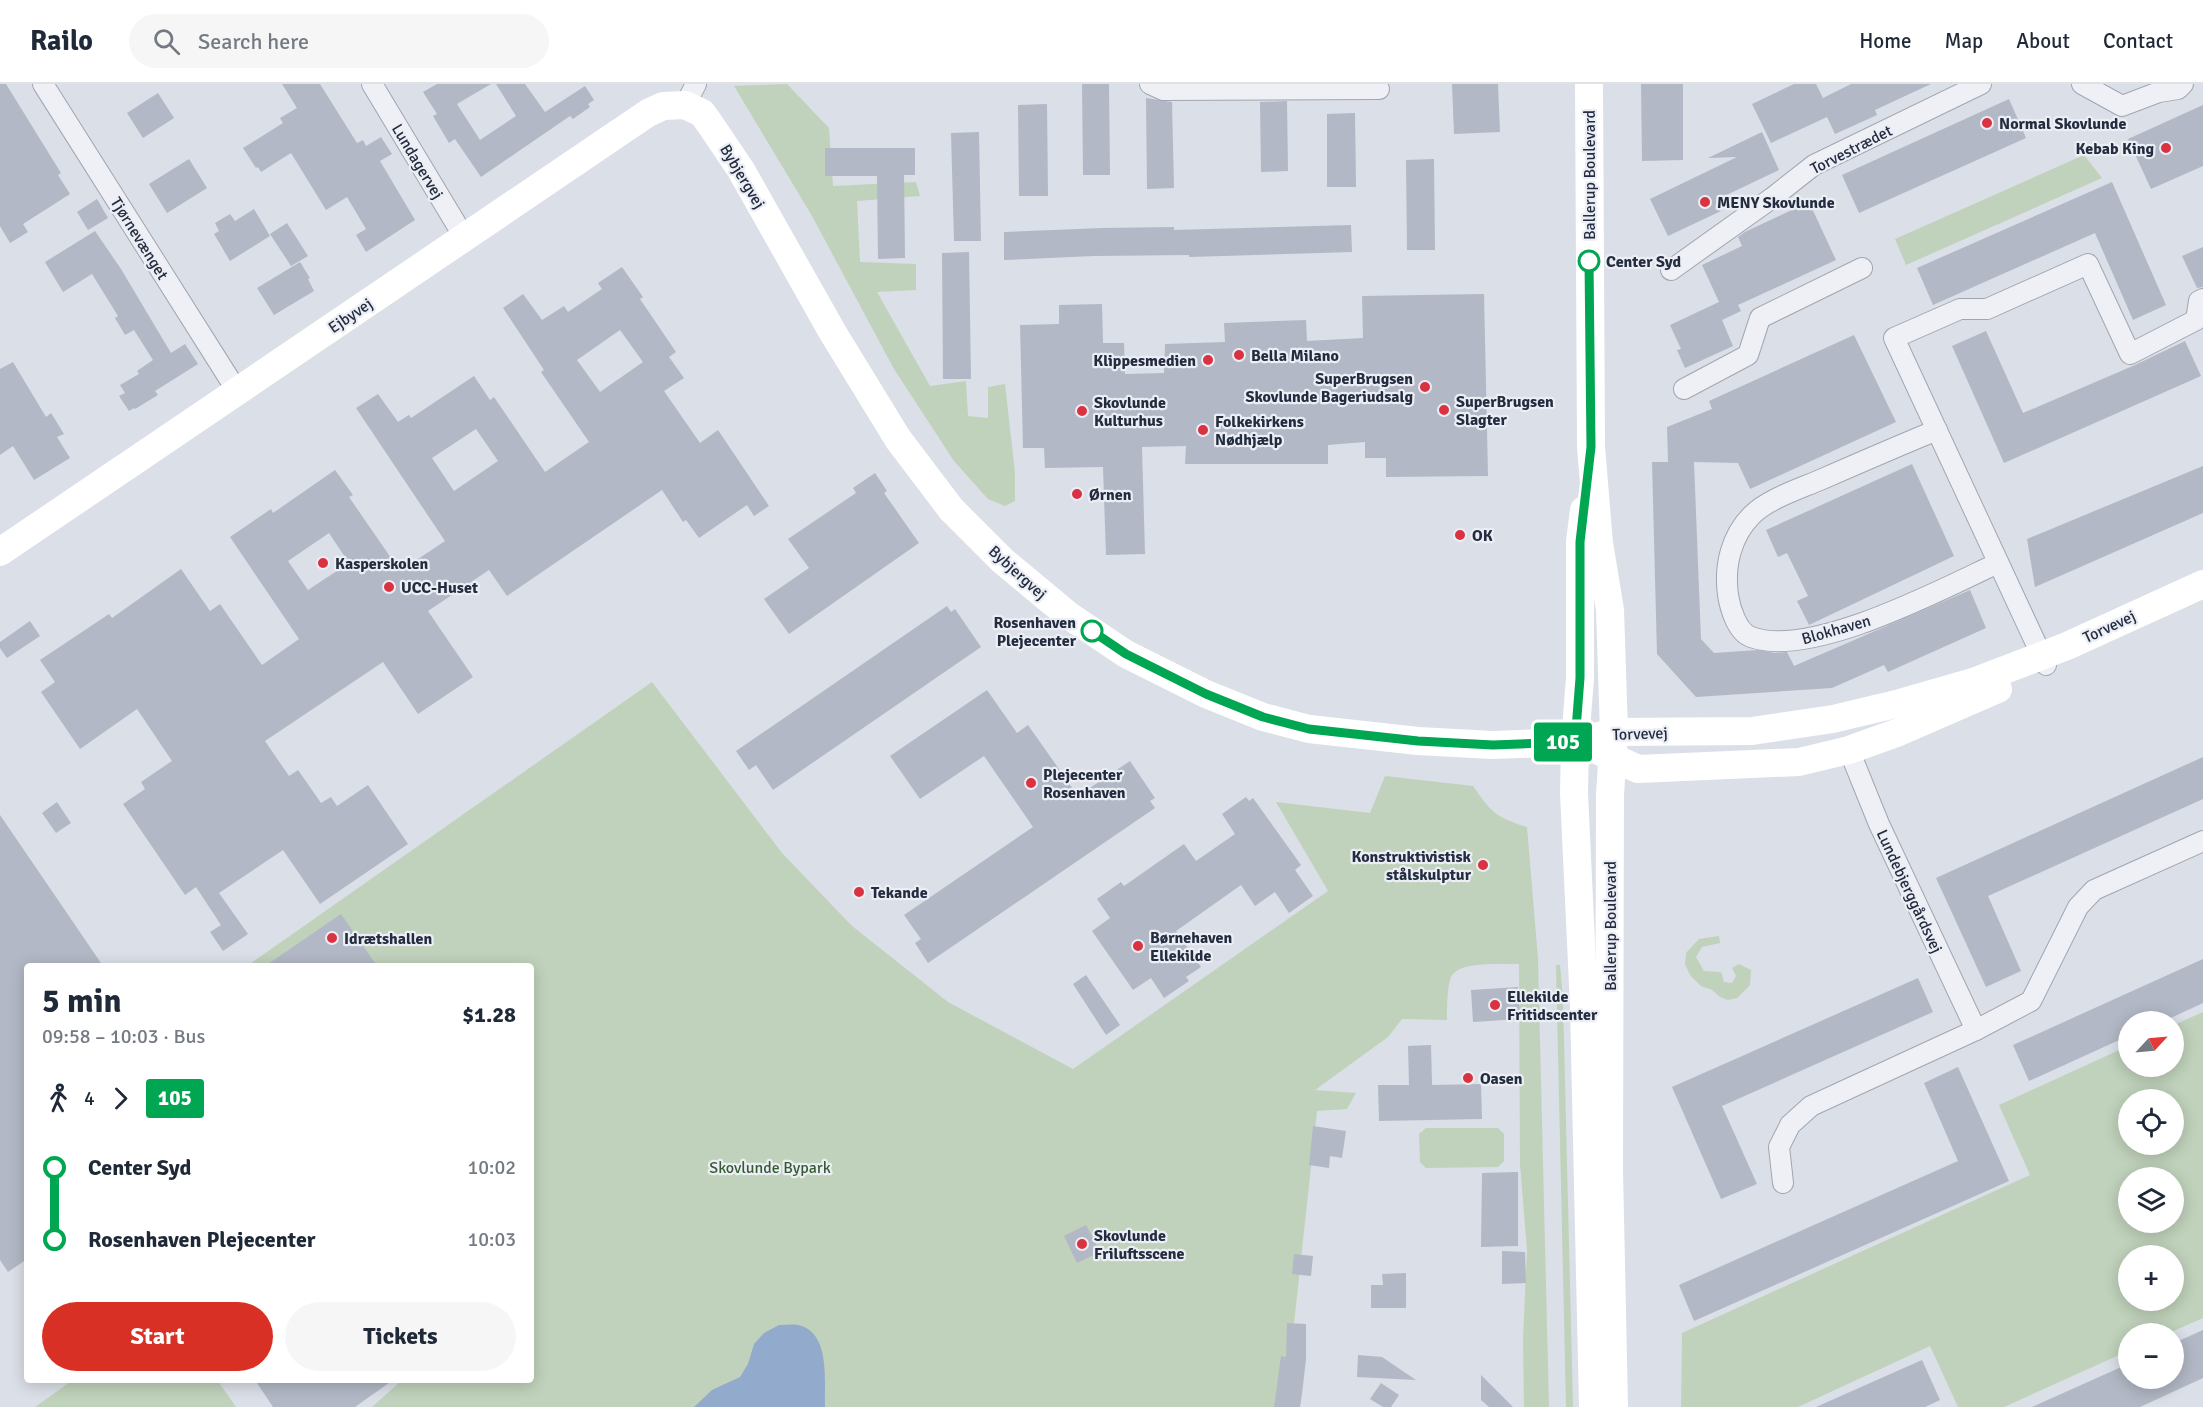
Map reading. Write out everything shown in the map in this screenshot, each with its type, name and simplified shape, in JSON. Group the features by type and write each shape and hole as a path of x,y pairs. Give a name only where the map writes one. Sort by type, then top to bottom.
{"street":[{"name":"Tjørnevænget","path":"44,84 237,392"},
{"name":"Lundagervej","path":"372,84 464,237"},
{"path":"1150,84 1163,90 1378,87"},
{"name":"Ballerup Boulevard","path":"1588,84 1591,447 1599,543 1610,610 1614,744 1610,795 1610,1159 1614,1407"},
{"name":"Torvestrædet","path":"1671,270 1756,210 1814,165 1981,84"},
{"path":"2082,84 2122,106 2159,92 2178,89 2182,84"},
{"name":"Ejbyvej","path":"0,552 648,113 687,91"},
{"name":"Bybjergvej","path":"687,91 741,170 833,333 898,439 951,509 1003,561 1068,615 1126,654 1206,694 1263,717 1309,729 1418,741 1493,745 1575,742"},
{"path":"2045,661 1894,338 1960,309 1987,309 2088,264 2130,354 2196,320 2199,301 2203,299"},
{"path":"1684,389 1748,355 1760,318 1862,268"},
{"name":"Blokhaven","path":"1937,430 1781,497 1752,515 1730,548 1727,590 1729,605 1744,632 1750,637 1785,642 1819,637 1884,615 1998,563"},
{"name":"Ballerup Boulevard","path":"1591,447 1580,542 1580,678 1575,742 1575,793 1584,1006 1593,1407"},
{"name":"Torvevej","path":"1614,744 1638,769 1799,762 1849,750 1947,712 2203,584"},
{"name":"Torvevej","path":"1575,742 1614,744 1752,731 1833,719 1900,703 2045,661 2203,597"},
{"name":"Lundebjerggårdsvej","path":"1849,750 1879,824 1976,1030"},
{"path":"1783,1183 1779,1147 1790,1125 1811,1106 1976,1030 2031,1001 2079,907 2094,890 2203,841"}],"green space":[{"path":"787,84 829,128 833,186 916,182 920,196 857,201 860,262 916,264 916,290 877,292 930,386 966,381 968,416 988,418 988,387 1005,384 1015,473 1015,501 1005,506 988,499 954,461 894,369 812,216 734,86"},
{"path":"2084,155 2102,178 1906,265 1895,239"},
{"name":"Skovlunde Bypark","path":"652,682 782,853 852,926 948,1002 1073,1069 1328,891 1276,802 1370,813 1385,776 1473,786 1495,813 1527,827 1538,959 1549,1407 1524,1407 1523,1340 1527,1250 1520,1164 1519,964 1472,966 1456,972 1451,977 1449,986 1447,1020 1402,1019 1388,1037 1315,1090 1356,1093 1347,1109 1317,1111 1285,1407 372,1407 399,1383 534,1383 534,963 251,963"},
{"path":"1719,936 1720,943 1702,947 1696,957 1704,971 1721,972 1724,982 1732,983 1736,976 1732,968 1739,964 1751,970 1750,985 1737,998 1728,1000 1701,986 1690,975 1685,964 1686,953 1699,939"},
{"path":"1556,965 1560,965 1563,999 1573,1407 1566,1407"},
{"path":"2203,1012 2203,1318 2184,1326 2184,1323 2118,1323 2118,1356 2004,1407 1958,1407 1930,1346 1798,1407 1681,1407 1682,1333 2030,1175 1999,1105 2118,1051 2118,1077 2184,1077 2184,1021"},
{"path":"1426,1128 1498,1128 1504,1134 1504,1161 1498,1167 1426,1168 1420,1162 1419,1134"},
{"path":"69,1383 219,1383 236,1407 35,1407"}],"water":[{"path":"779,1325 798,1325 809,1329 816,1337 824,1359 825,1407 694,1407 712,1390 740,1377 748,1364 754,1344 764,1333"}],"building":[{"path":"0,84 6,84 61,173 58,175 70,194 23,224 28,232 10,243 0,226"},
{"path":"282,84 320,84 357,143 363,140 366,146 381,137 392,154 380,161 415,220 366,252 356,235 366,229 347,197 326,210 291,153 261,172 258,167 256,168 243,148 283,123 280,118 297,108"},
{"path":"437,84 491,84 457,104 480,140 516,116 496,84 525,84 545,112 585,86 594,100 588,104 590,107 573,119 570,116 481,177 455,139 449,143 433,116 437,114 423,92"},
{"path":"1082,84 1109,84 1110,175 1083,175"},
{"path":"1452,84 1498,84 1500,132 1454,134"},
{"path":"1641,84 1683,84 1683,160 1642,161"},
{"path":"1794,84 1816,84 1823,98 1851,84 1931,84 1875,110 1877,115 1835,134 1827,117 1771,143 1752,104"},
{"path":"158,93 174,118 143,138 127,113"},
{"path":"1146,98 1172,102 1174,188 1147,189"},
{"path":"2009,99 2026,138 1859,213 1842,175"},
{"path":"1287,101 1288,171 1261,172 1260,102"},
{"path":"1047,104 1048,196 1019,196 1018,105"},
{"path":"2203,105 2203,166 2151,189 2128,139"},
{"path":"1355,113 1356,187 1327,187 1327,114"},
{"path":"979,132 981,241 954,241 951,133"},
{"path":"1762,132 1779,170 1716,200 1721,211 1668,236 1650,199 1737,157 1708,158"},
{"path":"825,148 915,148 915,175 904,175 905,258 878,259 877,176 825,176"},
{"path":"189,159 207,188 167,213 149,184"},
{"path":"1434,159 1435,250 1407,250 1406,160"},
{"path":"2112,182 2166,305 2133,320 2095,233 1933,305 1917,268"},
{"path":"97,199 108,218 88,230 77,212"},
{"path":"1809,202 1836,260 1738,305 1741,311 1722,320 1733,346 1685,368 1677,350 1681,349 1670,325 1719,302 1702,265 1742,246 1738,237 1745,232"},
{"path":"254,209 270,236 230,261 214,234 219,231 215,223 230,214 235,221"},
{"path":"287,223 308,256 291,266 270,234"},
{"path":"1351,225 1352,252 1189,257 1189,255 1094,256 1004,260 1004,232 1102,228 1174,227 1174,230"},
{"path":"95,231 121,269 171,353 185,344 198,364 155,391 158,395 129,411 119,396 125,393 120,385 139,374 137,371 153,360 134,330 125,335 115,318 118,316 92,274 63,292 45,262"},
{"path":"2203,247 2203,287 2197,288 2182,256"},
{"path":"969,252 971,379 943,379 942,253"},
{"path":"300,262 310,278 308,279 314,291 274,315 257,288"},
{"name":"UCC-Huset","path":"622,267 643,297 640,299 676,352 669,357 684,378 664,391 700,443 718,430 769,506 754,516 747,505 699,538 686,520 683,522 662,490 507,596 489,570 428,611 473,677 418,714 383,662 265,741 289,776 298,770 321,803 331,797 337,806 368,785 408,844 320,904 283,850 219,893 248,934 223,951 210,932 221,925 196,887 185,895 123,804 145,789 141,782 172,761 137,709 80,749 41,692 55,682 40,660 109,614 112,618 181,569 210,611 220,604 262,665 299,639 230,537 271,509 273,513 335,470 353,495 349,497 400,571 445,541 356,408 378,394 398,422 409,415 411,418 474,376 490,400 494,397 545,472 589,442 541,372 544,370 503,308 523,294 542,320 564,306 568,312 602,289 598,283","holes":["620,330 643,362 600,392 577,360","476,429 498,461 454,491 432,458","329,533 349,563 308,590 288,561"]},
{"path":"1484,294 1488,476 1386,477 1386,458 1365,458 1365,442 1328,445 1328,464 1185,464 1186,446 1142,447 1145,554 1106,555 1103,467 1045,468 1044,448 1023,448 1020,325 1059,324 1059,305 1102,304 1103,343 1124,343 1125,374 1164,373 1165,344 1225,342 1224,323 1306,320 1307,341 1363,338 1362,296"},
{"path":"1986,331 2023,413 2185,341 2201,376 2004,463 1952,346"},
{"path":"1854,335 1896,422 1750,489 1738,463 1694,462 1701,639 1714,653 1758,650 1775,653 1787,652 1794,666 1970,590 1986,628 1888,672 1884,665 1832,688 1696,697 1657,654 1652,462 1668,462 1667,427 1712,409 1709,401"},
{"path":"13,362 46,417 51,413 64,434 57,437 70,458 34,480 13,446 0,455 0,369"},
{"path":"1912,464 1954,556 1809,625 1797,601 1808,596 1787,553 1778,557 1766,530"},
{"path":"2203,466 2203,513 2035,587 2027,539"},
{"path":"875,473 887,491 884,493 919,543 789,634 764,599 809,568 788,539 856,493 853,488"},
{"path":"947,606 951,612 955,609 981,647 773,790 756,765 749,770 736,751"},
{"path":"30,621 40,636 7,658 0,648 0,642"},
{"name":"Plejecenter Rosenhaven","path":"987,690 1017,733 1028,725 1078,796 1130,761 1155,798 1150,801 1155,808 928,963 915,943 921,939 904,915 1033,827 984,756 920,799 890,756"},
{"path":"2203,757 2203,799 1988,896 2021,971 1986,987 1936,878"},
{"path":"1246,797 1249,801 1253,798 1301,865 1295,870 1313,896 1289,913 1275,892 1255,906 1241,885 1176,931 1201,967 1186,977 1189,981 1164,998 1151,978 1133,990 1092,931 1110,918 1097,899 1121,882 1124,886 1184,844 1196,861 1235,834 1222,814"},
{"path":"57,802 71,823 56,833 42,813"},
{"path":"0,815 101,963 24,963 24,1261 8,1272 0,1260"},
{"name":"Idrætshallen","path":"341,914 375,963 269,963"},
{"path":"2203,959 2203,1003 2184,1012 2118,1011 2118,1041 2029,1081 2013,1045"},
{"path":"1086,975 1120,1025 1106,1035 1073,984"},
{"path":"1918,978 1933,1012 1722,1106 1757,1184 1721,1199 1672,1087"},
{"name":"Ellekilde Fritidscenter","path":"1518,987 1520,1019 1473,1022 1471,990"},
{"path":"1431,1045 1432,1085 1481,1084 1482,1119 1379,1121 1378,1085 1409,1085 1408,1046"},
{"path":"1958,1067 2009,1181 1694,1321 1679,1285 1958,1161 1924,1083"},
{"path":"1313,1126 1346,1131 1342,1158 1330,1156 1329,1168 1309,1165"},
{"path":"1518,1172 1518,1246 1481,1247 1482,1173"},
{"name":"Skovlunde Friluftsscene","path":"1086,1225 1100,1252 1077,1263 1064,1236"},
{"path":"1502,1251 1525,1252 1526,1283 1502,1284"},
{"path":"1294,1254 1313,1256 1311,1276 1292,1274"},
{"path":"1406,1273 1406,1308 1371,1308 1371,1285 1383,1285 1382,1274"},
{"path":"1287,1323 1306,1324 1306,1359 1300,1407 1274,1407 1281,1356 1286,1357"},
{"path":"2203,1330 2203,1378 2184,1387 2184,1339"},
{"path":"1358,1355 1382,1357 1416,1380 1357,1377"},
{"path":"1922,1360 1940,1400 1925,1407 1816,1407"},
{"path":"2118,1368 2118,1389 2179,1389 2140,1407 2032,1407"},
{"path":"1481,1375 1513,1407 1489,1407 1481,1400"},
{"path":"257,1383 389,1383 355,1407 273,1407"},
{"path":"1381,1383 1399,1395 1391,1407 1383,1407 1370,1399"}],"bus line":[{"name":"105","path":"1092,631 1126,654 1206,694 1263,717 1309,729 1418,741 1493,745 1575,742 1580,678 1580,542 1591,447 1589,261"}],"place":[{"name":"Normal Skovlunde","path":"1987,123"},
{"name":"Kebab King","path":"2166,148"},
{"name":"MENY Skovlunde","path":"1705,202"},
{"name":"Center Syd","path":"1589,261"},
{"name":"Bella Milano","path":"1239,355"},
{"name":"Klippesmedien","path":"1208,360"},
{"name":"SuperBrugsen Skovlunde Bageriudsalg","path":"1425,387"},
{"name":"SuperBrugsen Slagter","path":"1444,410"},
{"name":"Skovlunde Kulturhus","path":"1082,411"},
{"name":"Folkekirkens Nødhjælp","path":"1203,430"},
{"name":"Ørnen","path":"1077,494"},
{"name":"OK","path":"1460,535"},
{"name":"Kasperskolen","path":"323,563"},
{"name":"UCC-Huset","path":"389,587"},
{"name":"Rosenhaven Plejecenter","path":"1092,631"},
{"name":"Plejecenter Rosenhaven","path":"1031,783"},
{"name":"Konstruktivistisk stålskulptur","path":"1483,865"},
{"name":"Tekande","path":"859,892"},
{"name":"Idrætshallen","path":"332,938"},
{"name":"Børnehaven Ellekilde","path":"1138,946"},
{"name":"Ellekilde Fritidscenter","path":"1495,1005"},
{"name":"Oasen","path":"1468,1078"},
{"name":"Skovlunde Friluftsscene","path":"1082,1244"}]}
